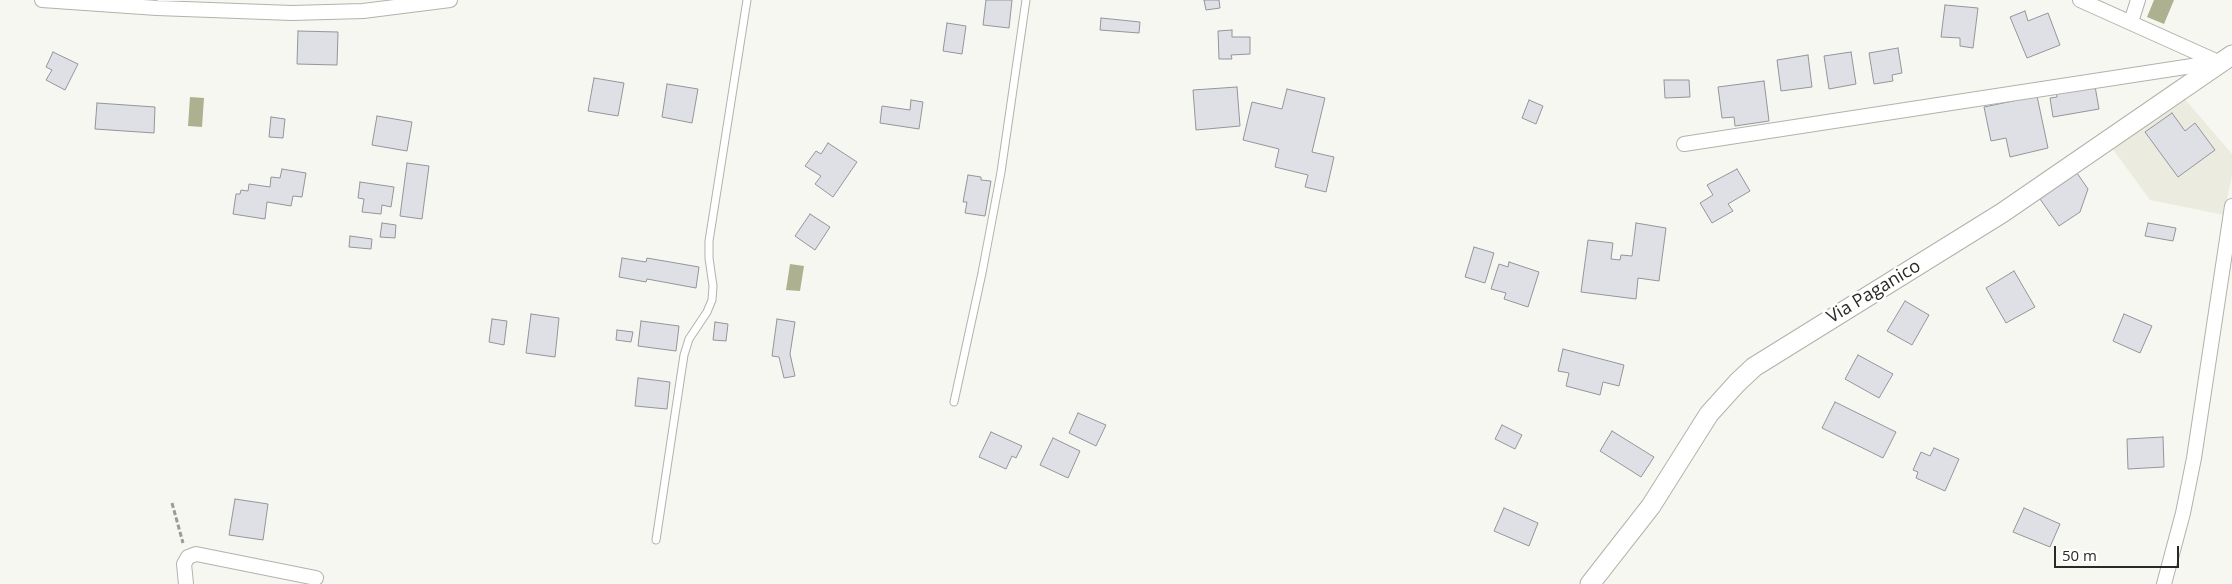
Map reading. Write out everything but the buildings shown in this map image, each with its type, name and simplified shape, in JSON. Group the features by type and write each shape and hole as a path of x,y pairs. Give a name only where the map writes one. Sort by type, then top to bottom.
{"street":[{"path":"42,0 280,13 450,0"},
{"path":"2080,0 2225,59"},
{"path":"2131,22 2138,0"},
{"path":"1684,144 2225,59"},
{"name":"Via Paganico","path":"1590,584 1651,506 1709,414 1754,367 2009,209 2225,59"},
{"path":"2164,584 2183,513 2194,458 2232,206"},
{"path":"186,584 184,564 188,557 201,554 316,578"}],"lane":[{"path":"656,540 684,355 689,339 708,312 712,300 713,286 708,258 709,241 747,0"},
{"path":"954,402 984,266 1001,172 1026,0"}],"path":[{"path":"172,503 188,557"}],"shaded area":[{"path":"2154,0 2174,0 2164,24 2147,17"},
{"path":"190,97 204,98 202,127 188,126"},
{"path":"2183,97 2232,154 2232,175 2224,215 2150,200 2112,148"},
{"path":"790,264 804,266 800,291 786,290"}]}
